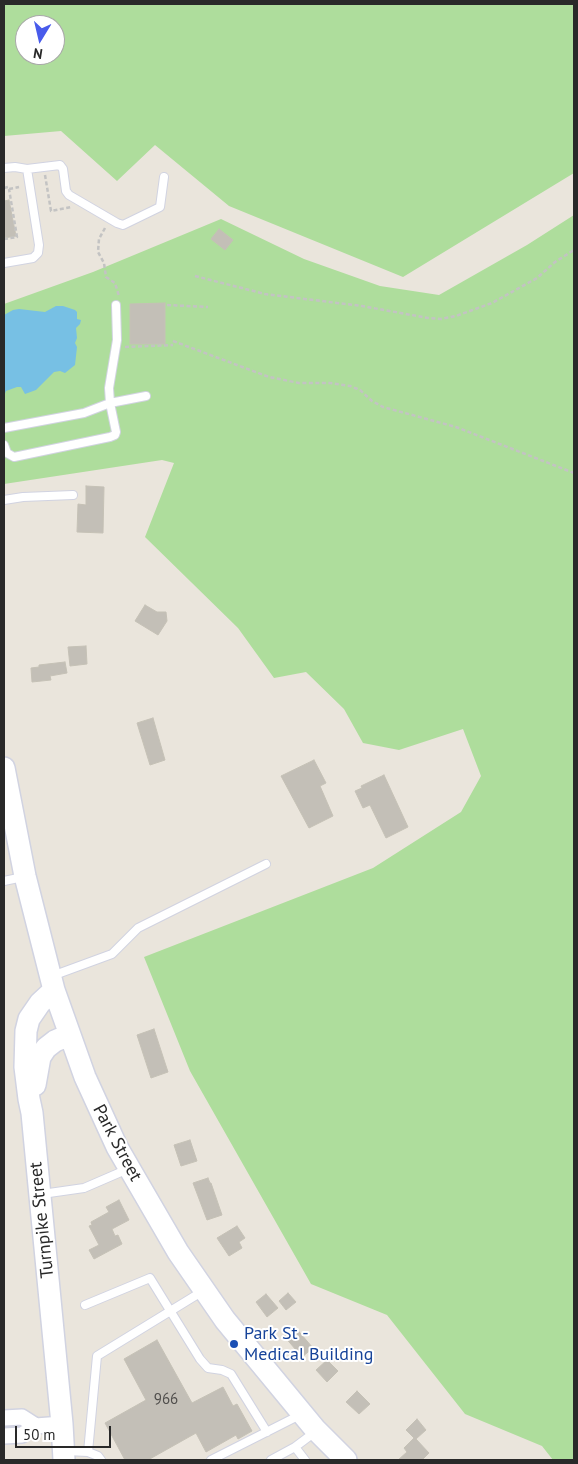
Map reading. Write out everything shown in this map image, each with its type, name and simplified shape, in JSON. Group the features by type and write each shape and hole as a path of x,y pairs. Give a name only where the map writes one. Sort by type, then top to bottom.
{"main road":[{"name":"Park Street","path":"4,768 25,876 52,984 69,1034 100,1111 178,1252 204,1290 243,1343 302,1414 346,1460"},
{"name":"Turnpike Street","path":"52,984 29,1018 26,1031 25,1067 32,1113 64,1456"},
{"path":"32,1113 36,1068 40,1057 54,1041 69,1034"}],"street":[{"path":"4,1418 22,1417 36,1426"},
{"path":"4,1436 22,1435 36,1426 62,1424"}],"lane":[{"path":"4,168 15,167 27,173 60,165 63,169 67,194 123,225 160,208 164,176"},
{"path":"4,263 33,258 38,254 39,245 27,173"},
{"path":"4,445 7,453 14,457 110,438 115,435 109,388 117,340 118,302"},
{"path":"4,428 84,413 110,403 146,396"},
{"path":"4,500 23,496 73,496"},
{"path":"52,984 112,954 138,928 266,864"},
{"path":"4,881 25,876"},
{"path":"39,1193 84,1188 130,1168"},
{"path":"86,1305 150,1278 200,1359 208,1368 222,1370 231,1374 267,1432"},
{"path":"88,1452 97,1356 204,1290"},
{"path":"211,1460 302,1414"},
{"path":"271,1460 296,1448 316,1430"},
{"path":"296,1448 305,1460"},
{"path":"64,1456 88,1452 98,1456 101,1460"}],"path":[{"path":"4,188 24,186 22,178 27,173 45,174 51,211 70,208 73,204"},
{"path":"4,239 17,237 8,189"},
{"path":"108,224 99,238 98,252 104,263 106,277 115,283 118,302"},
{"path":"195,276 265,294 362,306 441,319 456,316 492,303 537,278 555,262 574,250"},
{"path":"168,305 208,307"},
{"path":"173,341 269,377 298,382 350,386 360,390 372,401 383,407 456,428 574,474"},
{"path":"123,347 174,346"}],"green space":[{"path":"4,4 574,4 574,173 403,277 229,206 155,145 117,181 61,131 4,136"},
{"path":"574,215 574,1460 553,1460 542,1446 465,1414 387,1315 311,1284 190,1071 144,957 373,868 461,812 481,776 463,729 399,750 363,743 344,709 306,672 274,678 238,628 145,537 174,463 162,460 4,484 4,304 93,272 221,219 304,259 380,286 439,295 527,245"}],"water":[{"path":"56,306 75,310 77,312 77,319 81,320 76,328 77,338 75,343 77,347 75,365 65,373 60,371 54,372 36,390 25,394 21,387 17,387 6,391 4,396 4,315 19,309 45,312"}],"building":[{"path":"9,200 16,236 4,238 4,201"},
{"path":"219,229 233,240 225,250 211,239"},
{"path":"165,303 165,344 130,344 130,304"},
{"path":"86,486 104,487 103,533 77,532 78,504 86,505"},
{"path":"145,605 157,612 166,612 167,621 158,635 135,621"},
{"path":"86,646 87,664 70,666 68,647"},
{"path":"65,662 67,673 50,676 51,680 32,682 31,668 39,667 39,665"},
{"path":"153,718 165,760 150,765 137,723"},
{"path":"314,760 326,783 320,786 333,816 309,828 281,776"},
{"path":"384,775 408,827 386,838 370,805 363,808 355,791"},
{"path":"154,1029 168,1072 151,1078 137,1035"},
{"path":"190,1140 197,1161 181,1166 174,1145"},
{"path":"208,1178 222,1215 207,1220 193,1183"},
{"path":"119,1200 129,1220 112,1229 115,1236 118,1235 122,1244 94,1259 89,1250 99,1245 89,1226 92,1225 91,1222 109,1212 106,1207"},
{"path":"237,1226 245,1238 239,1242 242,1248 229,1256 217,1238"},
{"path":"288,1293 296,1302 286,1310 279,1301"},
{"path":"266,1294 278,1308 267,1317 256,1302"},
{"path":"295,1327 313,1348 302,1357 284,1336"},
{"path":"157,1340 192,1403 223,1387 233,1406 237,1404 252,1431 238,1439 236,1435 206,1452 196,1433 148,1460 125,1460 105,1423 146,1400 124,1359"},
{"path":"327,1360 338,1371 327,1382 316,1370"},
{"path":"357,1391 370,1404 359,1414 346,1402"},
{"path":"417,1419 426,1430 416,1439 429,1453 422,1460 398,1460 407,1452 404,1448 414,1438 406,1430"}],"place":[{"name":"Park St - Medical Building","path":"234,1344"}]}
